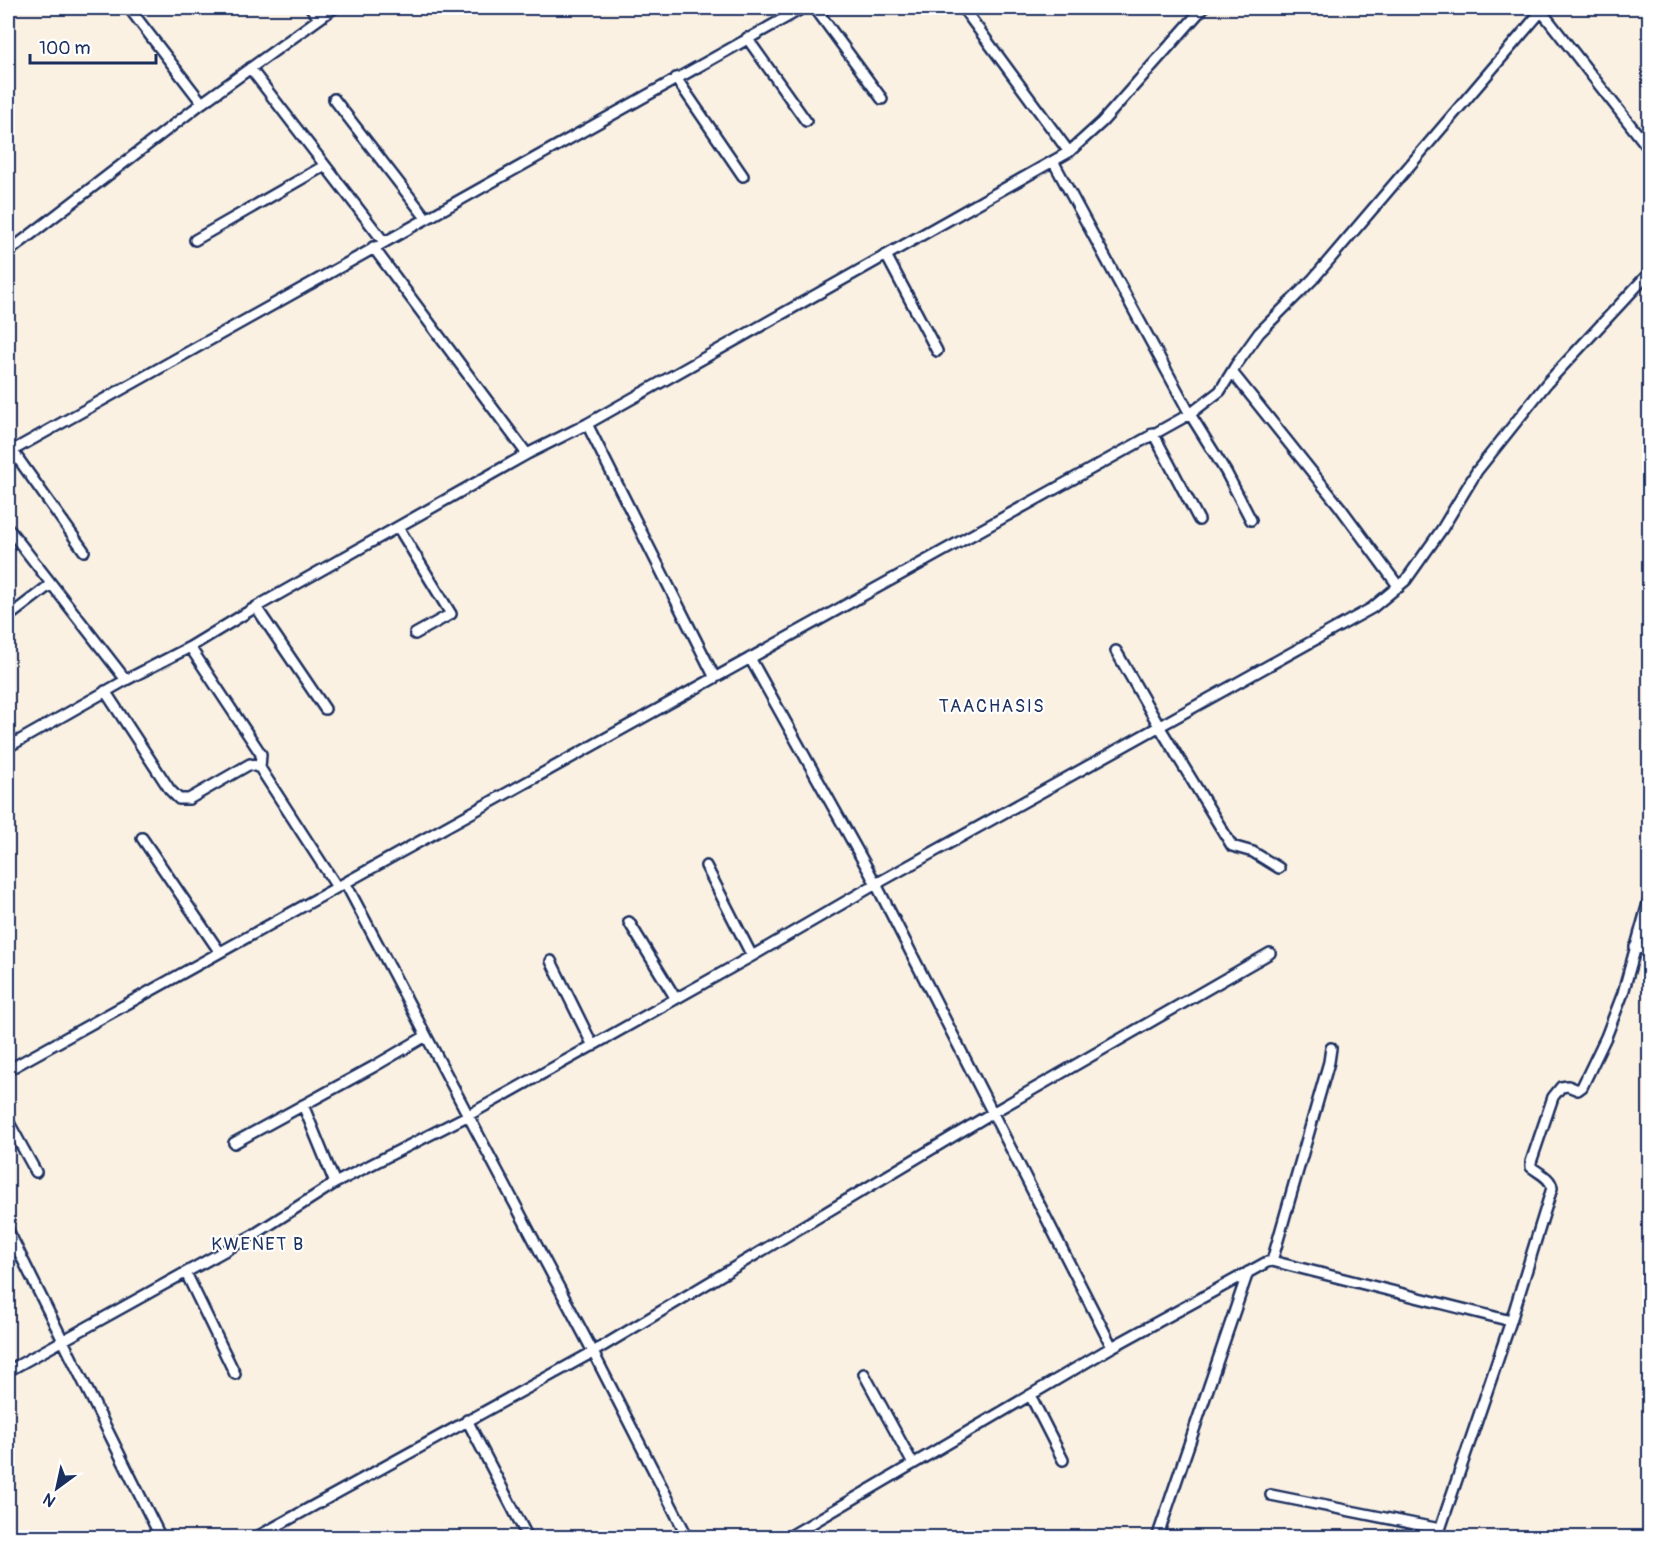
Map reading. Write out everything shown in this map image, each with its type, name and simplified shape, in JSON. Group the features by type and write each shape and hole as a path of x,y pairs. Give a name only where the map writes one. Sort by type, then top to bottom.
{"street":[{"path":"129,8 202,104"},
{"path":"311,8 319,18"},
{"path":"8,252 250,68 334,8"},
{"path":"84,551 10,451 803,8"},
{"path":"816,8 882,99"},
{"path":"963,8 1069,152"},
{"path":"8,747 105,691 190,647 398,527 528,454 587,424 1069,152 1110,114 1203,8"},
{"path":"8,1070 714,676 1190,414 1220,391 1259,333 1313,279 1541,8 1650,150"},
{"path":"747,38 806,121"},
{"path":"250,68 384,242"},
{"path":"676,78 743,176"},
{"path":"334,99 426,219"},
{"path":"1053,161 1190,414 1226,472 1251,520"},
{"path":"195,240 324,166"},
{"path":"373,247 528,454"},
{"path":"886,255 937,351"},
{"path":"8,1371 186,1273 335,1183 468,1116 876,884 1354,619 1399,587 1442,529 1477,471 1547,383 1650,272"},
{"path":"1232,372 1340,507 1399,587"},
{"path":"587,424 714,676"},
{"path":"1153,433 1199,520"},
{"path":"398,527 452,614 415,634"},
{"path":"8,528 126,680"},
{"path":"8,617 51,584"},
{"path":"256,607 325,709"},
{"path":"190,647 261,754 260,768"},
{"path":"1116,651 1232,846 1253,852 1279,868"},
{"path":"750,658 876,884 1112,1347"},
{"path":"105,691 170,790 179,799 189,799 250,764 260,768 341,885 426,1035 688,1538"},
{"path":"142,838 219,951"},
{"path":"706,866 752,956"},
{"path":"1271,1495 1439,1533 1511,1321 1552,1188 1546,1178 1531,1167 1531,1162 1553,1096 1558,1090 1568,1086 1578,1089 1586,1082 1623,993 1650,896"},
{"path":"629,922 676,999"},
{"path":"1635,947 1650,951"},
{"path":"255,1538 593,1352 992,1113 1270,953"},
{"path":"551,961 593,1046"},
{"path":"234,1143 373,1067 426,1035"},
{"path":"1272,1261 1329,1062 1331,1048"},
{"path":"303,1105 335,1183"},
{"path":"8,1121 36,1172"},
{"path":"8,1230 161,1538"},
{"path":"788,1538 1112,1347 1263,1263 1272,1261 1511,1321"},
{"path":"1157,1538 1248,1272"},
{"path":"186,1273 235,1374"},
{"path":"864,1374 913,1464"},
{"path":"1030,1395 1063,1460"},
{"path":"467,1420 528,1538"}],"district":[{"name":"TAACHASIS","path":"992,706"},
{"name":"KWENET B","path":"258,1244"}]}
